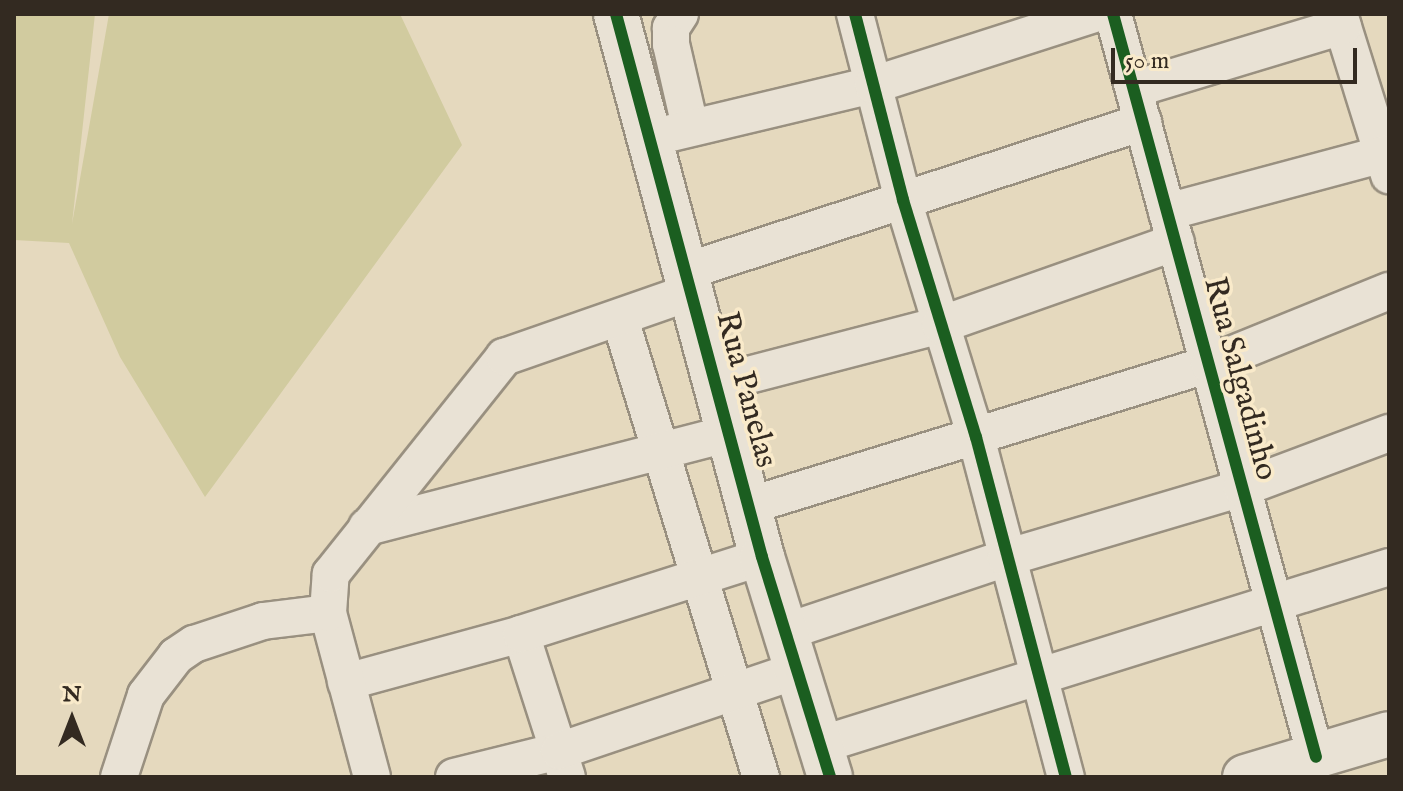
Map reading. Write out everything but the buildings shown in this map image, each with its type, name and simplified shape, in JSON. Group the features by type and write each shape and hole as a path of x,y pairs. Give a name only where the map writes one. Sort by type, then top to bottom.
{"street":[{"name":"Rua Panelas","path":"616,14 670,132 689,282 762,557 825,761"},
{"path":"680,14 671,28 670,132 873,85 1094,14"},
{"path":"855,14 903,200 976,437 1066,777"},
{"name":"Rua Salgadinho","path":"1113,14 1316,757"},
{"name":"Rua Panelas","path":"372,777 328,613 331,574 504,357 620,319 689,282 1138,106 1341,20"},
{"path":"718,383 940,325 1171,227 1386,165 1341,20"},
{"path":"748,506 1209,364 1389,291"},
{"path":"620,319 698,577 739,694 761,777"},
{"path":"367,527 660,454 731,433"},
{"path":"454,777 563,764 739,694 790,652 1006,558 1242,488 1389,433"},
{"path":"346,682 521,634 762,557"},
{"path":"825,761 1039,678 1273,600 1389,567"},
{"path":"119,777 146,695 176,656 250,625 328,613"},
{"path":"521,634 563,764"},
{"path":"1245,777 1389,734"}],"shaded area":[{"path":"14,14 95,14 72,224 109,14 400,14 462,145 205,497 120,357 69,243 14,240"}],"cycle path":[{"path":"616,14 762,557 830,777"},
{"path":"855,14 903,200 976,437 1066,777"},
{"path":"1113,14 1316,757"}]}
